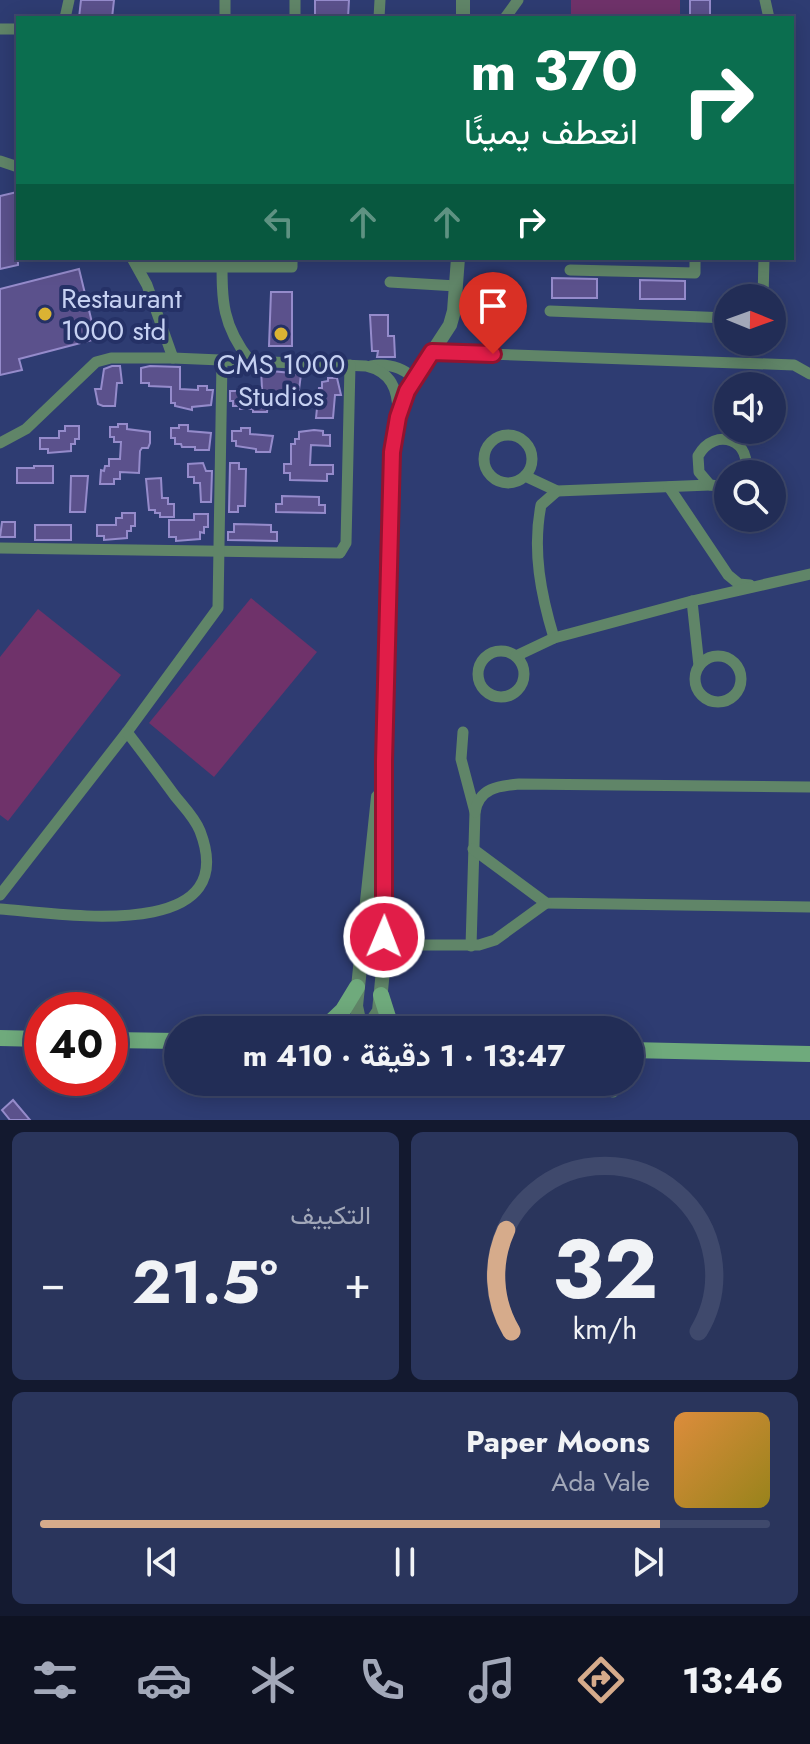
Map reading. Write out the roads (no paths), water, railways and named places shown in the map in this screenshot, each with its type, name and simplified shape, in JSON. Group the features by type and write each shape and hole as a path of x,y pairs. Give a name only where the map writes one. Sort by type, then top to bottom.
{"main road":[{"path":"337,1016 357,987"},
{"path":"381,995 388,1016"},
{"path":"0,1038 24,1039"},
{"path":"128,1040 164,1041"},
{"path":"644,1050 810,1054"}],"street":[{"path":"173,358 158,312 135,262 292,267 292,260"},
{"path":"376,1016 384,960 384,761 393,441 398,417 414,378 450,325 458,260"},
{"path":"570,270 695,273 695,260"},
{"path":"763,284 764,260"},
{"path":"222,263 221,293 227,325 250,361"},
{"path":"390,282 456,286"},
{"path":"550,311 714,317"},
{"path":"432,352 794,365 810,374"},
{"path":"0,443 26,429 96,362 111,358 391,366 414,378"},
{"path":"0,895 127,732 216,611 222,360"},
{"path":"0,548 334,554 344,550 347,537 350,365"},
{"path":"366,366 376,368 389,378 397,396 398,417"},
{"path":"511,435 525,442 532,462 525,476 518,481 501,482 488,473 483,456 491,441 511,435"},
{"path":"710,485 699,472 698,456 702,448 717,439 725,439 740,446 746,460"},
{"path":"525,476 557,491 714,485"},
{"path":"669,487 728,575 739,584 759,585"},
{"path":"554,638 541,591 538,534 541,505 557,491"},
{"path":"516,656 554,638 692,601 810,574"},
{"path":"692,601 699,666 696,687 705,698 719,702 738,691 741,676 738,668 727,658 711,657 699,666"},
{"path":"495,652 510,652 516,656 524,669 522,685 510,695 488,693 479,680 483,660 495,652"},
{"path":"0,909 126,916 165,909 187,900 198,890 205,869 200,831 127,732"},
{"path":"463,732 461,759 475,812"},
{"path":"357,1016 357,987 384,761"},
{"path":"471,946 475,812 477,802 490,789 519,784 810,787"},
{"path":"473,849 546,903 810,907"},
{"path":"363,937 384,937 412,945 471,946 495,940 546,903"},
{"path":"360,960 384,960 412,945"}],"place":[{"name":"Restaurant 1000 std","path":"45,314"},
{"name":"CMS 1000 Studios","path":"281,334"}]}
